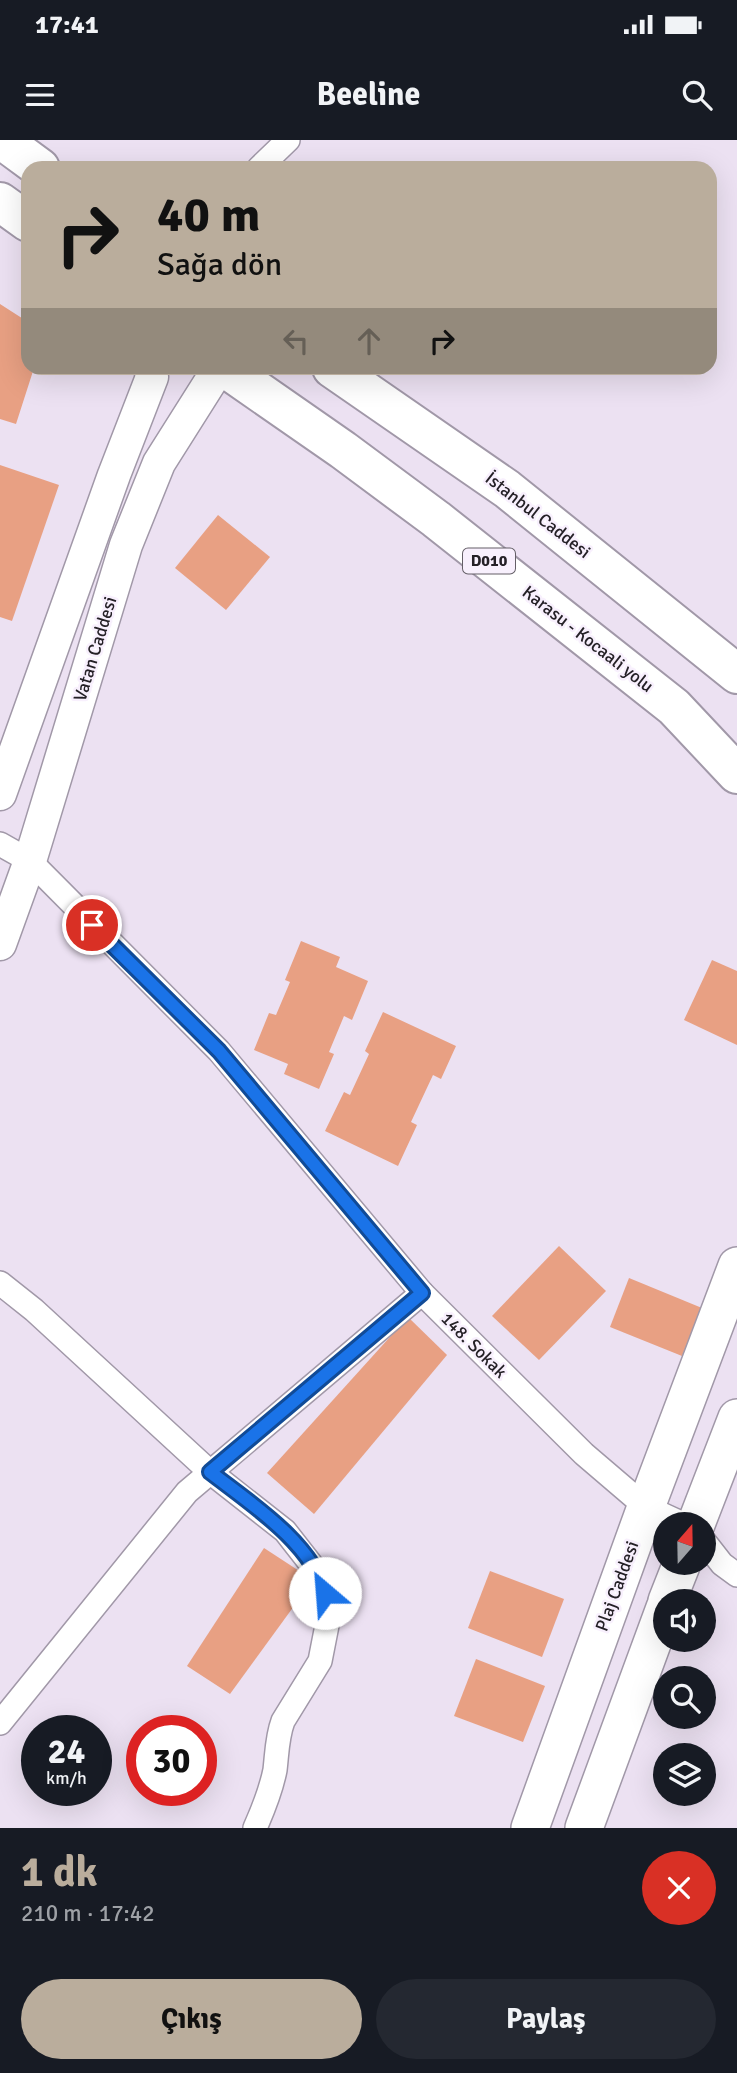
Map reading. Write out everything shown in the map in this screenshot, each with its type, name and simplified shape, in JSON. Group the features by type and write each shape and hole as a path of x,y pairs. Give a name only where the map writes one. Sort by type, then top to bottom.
{"highway":[{"path":"2,140 30,161"},
{"path":"0,202 21,217"},
{"name":"Karasu - Kocaali yolu","path":"235,375 436,519 674,707 737,774"},
{"name":"İstanbul Caddesi","path":"342,375 507,489 737,674"}],"main road":[{"path":"0,794 152,375"},
{"name":"Vatan Caddesi","path":"0,944 30,861 126,545 159,463 215,375"},
{"name":"Plaj Caddesi","path":"530,1828 737,1266"},
{"path":"701,1512 737,1418"},
{"path":"584,1828 653,1641"}],"street":[{"path":"266,161 288,140"},
{"name":"148. Sokak","path":"0,844 30,861 219,1051 422,1293 584,1454 646,1507 657,1512"},
{"path":"0,1283 34,1310 210,1472 285,1531 321,1577 330,1610 320,1661 279,1731 274,1773 255,1828"},
{"path":"0,1723 187,1492 422,1293"},
{"path":"716,1556 737,1575"}],"building":[{"path":"0,304 21,318 21,375 32,375 16,424 0,419"},
{"path":"0,465 59,485 12,621 0,617"},
{"path":"218,515 270,557 226,610 175,568"},
{"path":"301,941 340,957 336,967 368,981 352,1020 344,1016 329,1052 334,1054 319,1089 284,1074 288,1064 254,1050 269,1013 276,1015 290,982 285,980"},
{"path":"712,960 737,971 737,1045 684,1020"},
{"path":"383,1012 456,1046 441,1079 433,1075 411,1122 417,1125 398,1166 325,1131 344,1092 350,1095 369,1054 365,1051"},
{"path":"559,1246 606,1291 539,1360 492,1316"},
{"path":"629,1278 702,1308 682,1356 610,1327"},
{"path":"408,1317 447,1355 314,1514 267,1473"},
{"path":"264,1548 313,1580 230,1694 187,1666"},
{"path":"490,1571 564,1599 542,1657 468,1628"},
{"path":"476,1659 545,1686 523,1742 454,1716"}],"route":[{"path":"92,925 219,1051 422,1293 210,1472 285,1531 321,1577 325,1593"}]}
